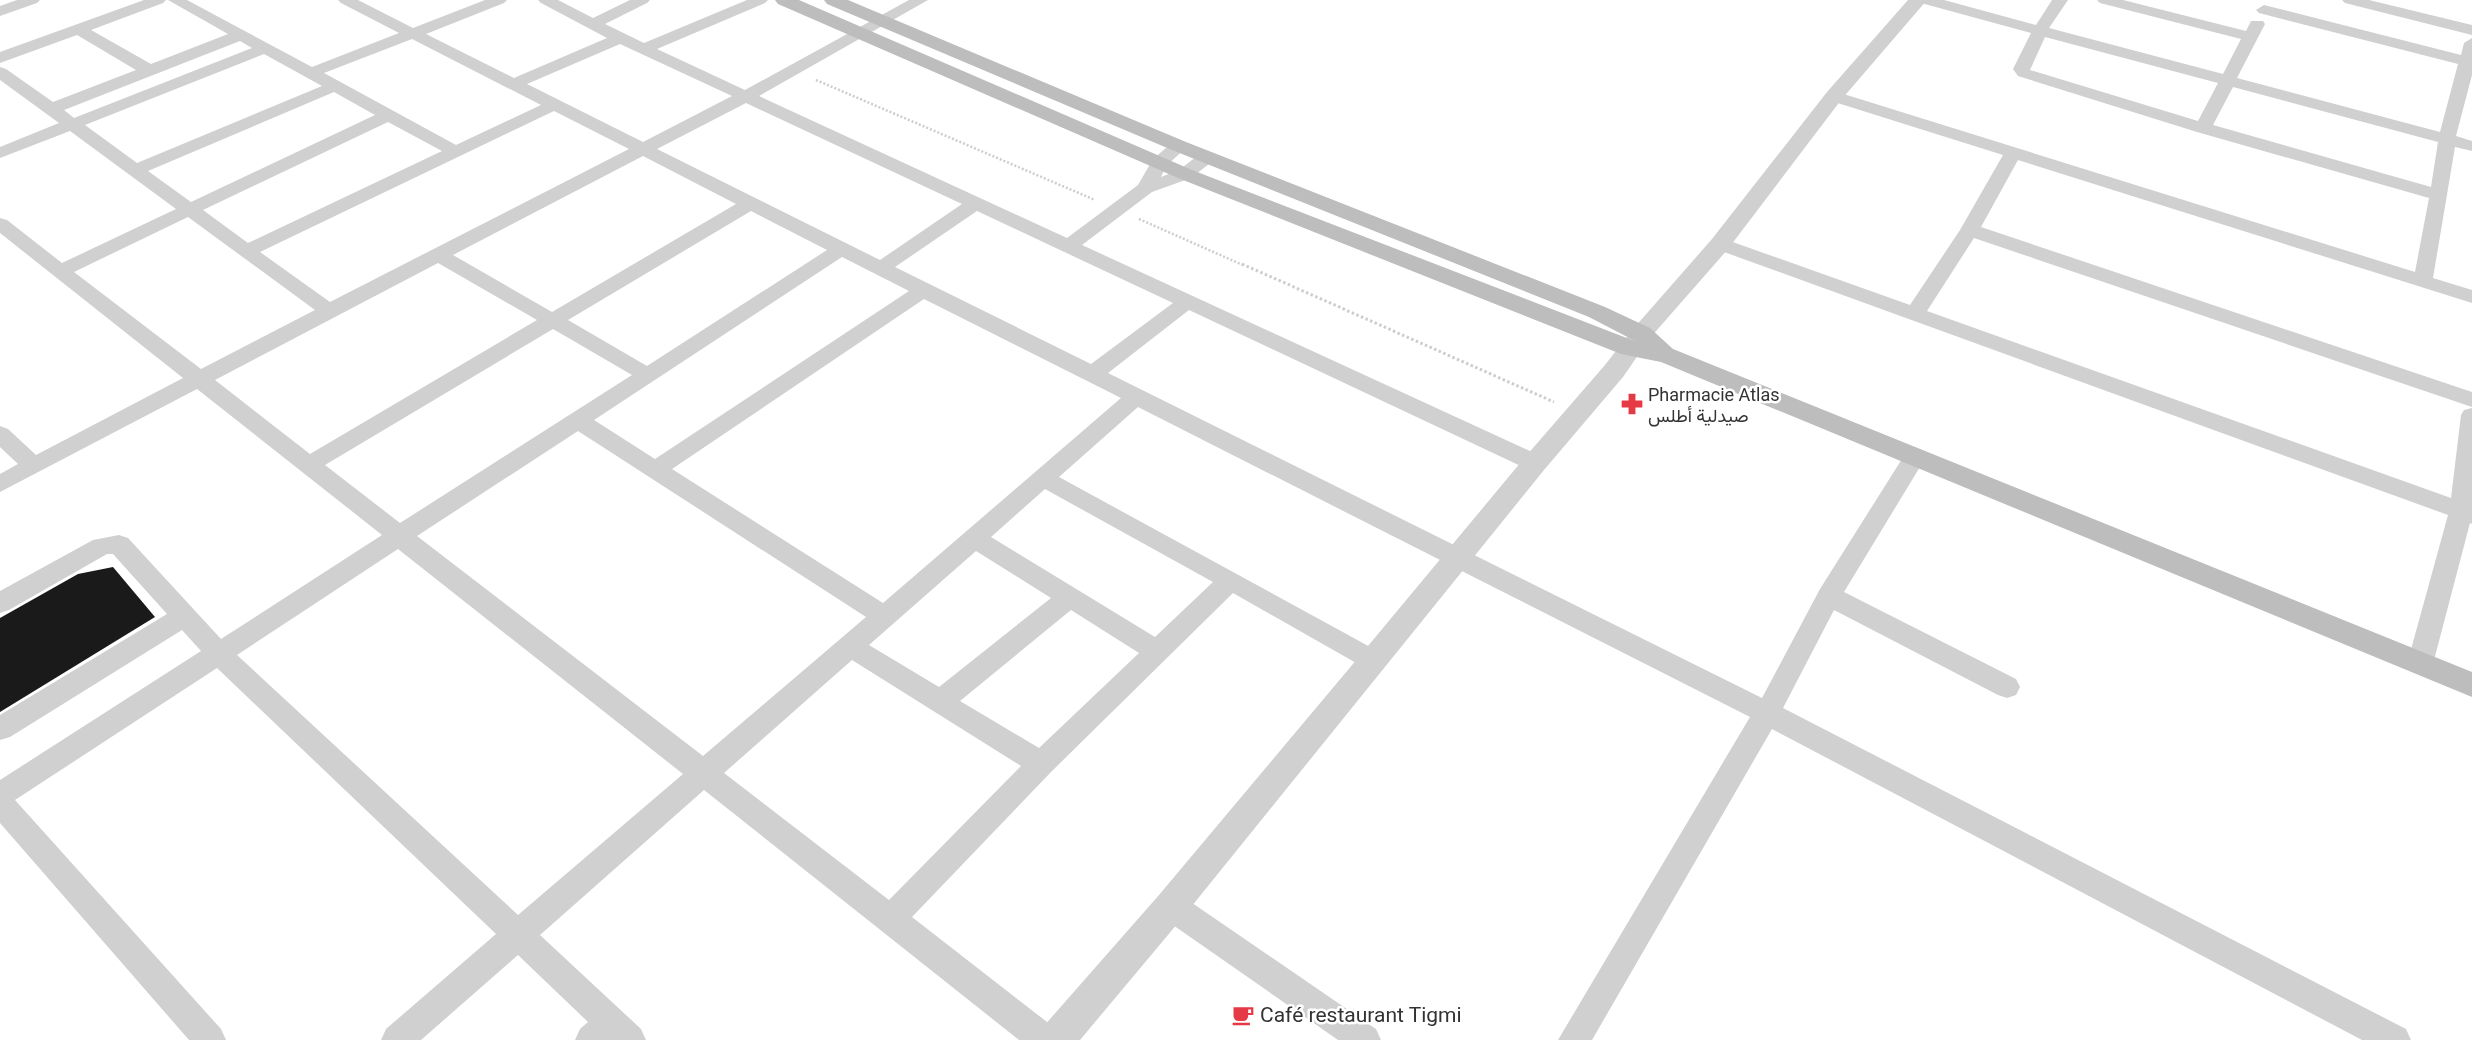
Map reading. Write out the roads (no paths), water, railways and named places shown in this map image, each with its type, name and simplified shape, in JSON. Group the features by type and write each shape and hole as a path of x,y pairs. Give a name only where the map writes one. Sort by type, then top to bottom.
{"main road":[{"path":"784,0 1185,174 1636,341 2472,685"},
{"path":"832,0 1179,146 1587,309 1636,341"}],"street":[{"path":"0,11 32,0"},
{"path":"0,58 158,0"},
{"path":"176,0 457,152"},
{"path":"354,4 382,0"},
{"path":"310,73 499,0"},
{"path":"546,0 592,25 1535,463"},
{"path":"592,25 642,0"},
{"path":"644,49 760,0"},
{"path":"0,484 329,311 746,96 920,0"},
{"path":"1056,1040 1171,906 1374,662 1535,463 1636,341 1720,244 1834,96 1918,0"},
{"path":"1926,0 2228,79 2472,146"},
{"path":"2060,0 2040,30 2021,69 2022,72 2203,128 2440,195"},
{"path":"2105,0 2252,37"},
{"path":"2350,0 2472,30"},
{"path":"354,4 1767,713 2395,1040"},
{"path":"2203,128 2252,37 2266,5 2470,63"},
{"path":"79,30 150,71"},
{"path":"50,109 241,35"},
{"path":"514,84 620,38"},
{"path":"2423,281 2440,195 2446,139 2470,63 2472,43"},
{"path":"0,153 265,48"},
{"path":"0,72 329,311"},
{"path":"135,170 335,86"},
{"path":"1834,96 2472,297"},
{"path":"246,251 554,105"},
{"path":"60,271 187,208 388,115"},
{"path":"1146,188 1159,163 1179,146"},
{"path":"1915,314 1970,230 2013,152"},
{"path":"1068,246 1146,188 1185,174 1207,157"},
{"path":"308,464 752,203"},
{"path":"881,268 976,203"},
{"path":"0,224 1045,1040"},
{"path":"1970,230 2472,400"},
{"path":"1720,244 2466,513"},
{"path":"0,795 842,249"},
{"path":"439,255 647,375"},
{"path":"656,470 924,290"},
{"path":"1092,374 1187,302"},
{"path":"397,1040 1136,397"},
{"path":"2420,664 2466,513 2472,415"},
{"path":"578,420 884,616"},
{"path":"0,434 34,466"},
{"path":"1574,1040 1767,713 1829,596 1915,456"},
{"path":"1043,478 1231,580 1374,662"},
{"path":"974,538 1157,650"},
{"path":"0,604 102,546 112,543 119,544 218,653 518,934 611,1034"},
{"path":"890,919 1041,764 1231,580"},
{"path":"941,701 1070,596"},
{"path":"1829,596 2007,687"},
{"path":"0,729 184,616"},
{"path":"850,646 1041,764"},
{"path":"0,803 210,1040"},
{"path":"1171,906 1365,1040"}],"place":[{"name":"Pharmacie Atlas صيدلية أطلس","path":"1632,404"},
{"name":"Café restaurant Tigmi","path":"1243,1015"}]}
